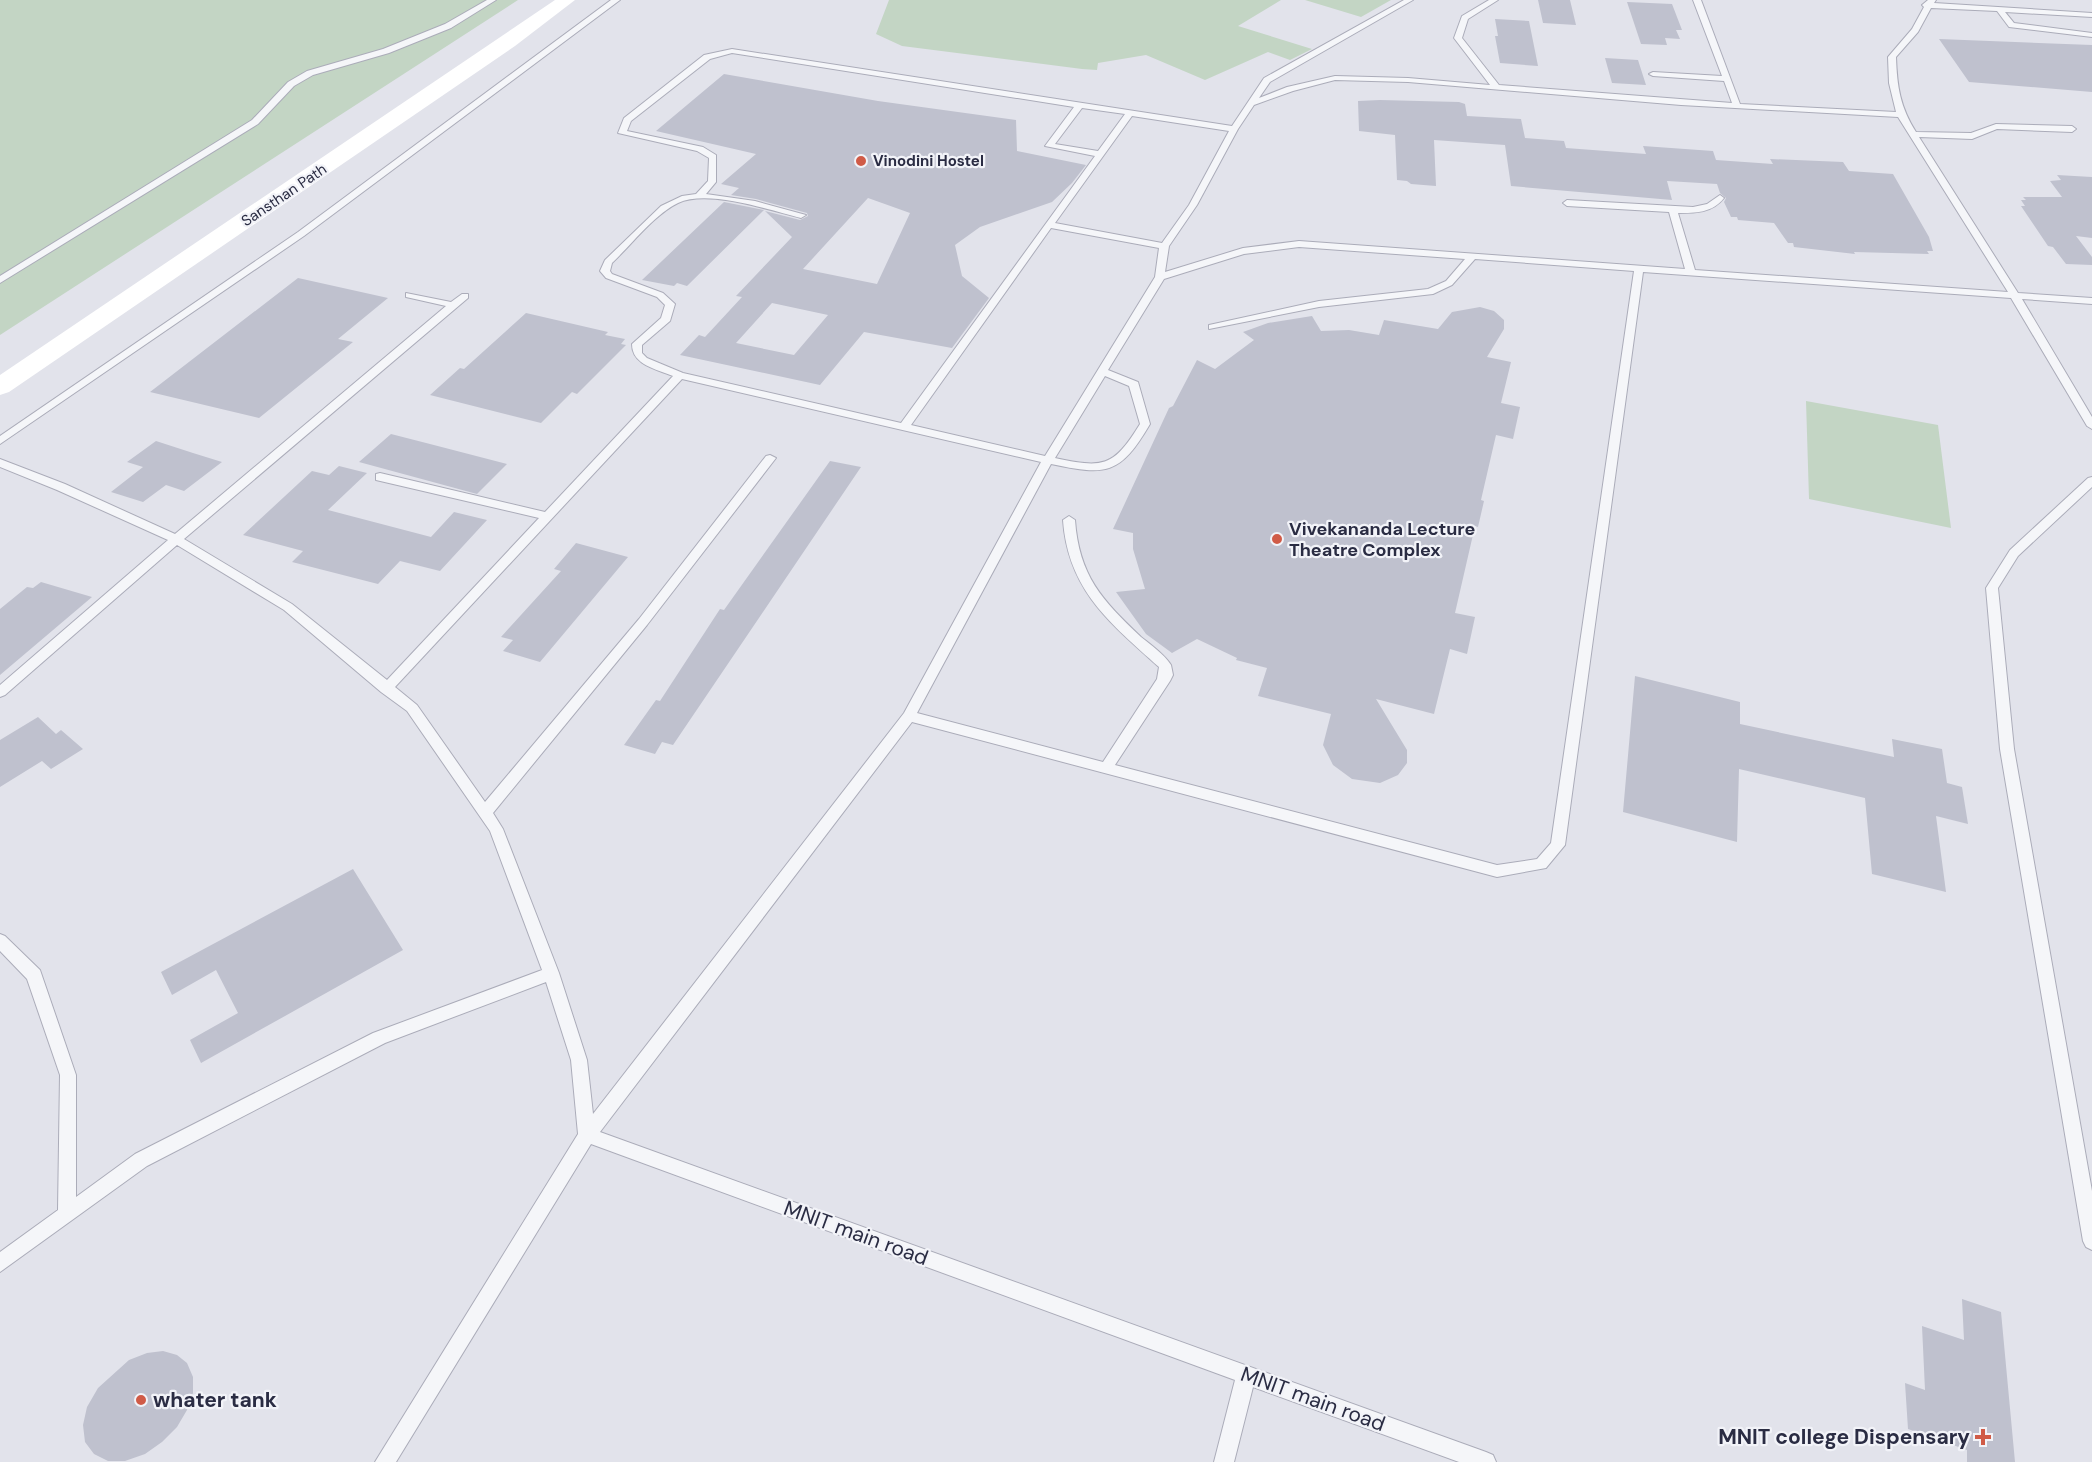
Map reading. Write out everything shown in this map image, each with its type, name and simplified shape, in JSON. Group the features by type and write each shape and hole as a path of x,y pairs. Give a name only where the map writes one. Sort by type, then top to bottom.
{"street":[{"name":"Sansthan Path","path":"0,387 498,49 566,0"}],"lane":[{"path":"0,280 255,122 291,84 310,73 386,51 448,26 492,0"},
{"path":"0,441 301,234 616,0"},
{"path":"385,1462 587,1135 909,716 1047,460 1160,277 1164,246 1193,204 1234,129 1267,80 1409,0"},
{"path":"1494,0 1465,18 1458,38 1498,89"},
{"path":"1697,0 1737,106"},
{"path":"2092,15 2000,11 1929,3 1915,30 1892,57 1893,83 1901,115 2015,296 2092,426"},
{"path":"2000,11 2012,25 2092,35"},
{"path":"698,196 712,182 713,157 700,149 622,133 627,120 707,57 718,52 732,51 1234,129"},
{"path":"1653,74 1728,79"},
{"path":"1252,103 1290,89 1335,78 1408,80 1498,89 1737,106 1901,115"},
{"path":"1079,106 1049,146 1100,154"},
{"path":"903,428 1129,114"},
{"path":"1912,134 1972,136 1996,126 2072,129"},
{"path":"801,215 698,196 674,201 608,262 605,271 609,276 660,295 670,304 666,319 637,344 637,353 643,360 680,375 903,428 1047,460 1080,466 1103,467 1122,460 1133,447 1145,424 1134,384 1101,370"},
{"path":"1567,202 1673,210 1704,210 1714,205 1720,198"},
{"path":"1673,210 1691,272"},
{"path":"1049,225 1164,246"},
{"path":"1160,277 1243,251 1299,244 2092,301"},
{"path":"1213,327 1319,304 1430,292 1449,283 1471,258"},
{"path":"909,716 1497,871 1541,864 1558,845 1639,268"},
{"path":"409,295 453,305"},
{"path":"0,692 176,539 465,296"},
{"path":"386,689 545,516 680,375"},
{"path":"484,813 644,622 770,458"},
{"path":"0,463 176,539 288,607 412,708 496,829 551,973 579,1060 587,1135"},
{"path":"380,477 545,516"},
{"path":"2092,481 2014,553 1992,588 2007,749 2092,1241"},
{"path":"1068,520 1076,564 1086,583 1098,600 1165,664 1167,670 1163,681 1106,768"},
{"path":"0,941 34,975 68,1075 68,1213"},
{"path":"0,1263 141,1160 379,1038 551,973"},
{"name":"MNIT main road","path":"587,1135 1486,1462"},
{"path":"1224,1462 1246,1375"}],"green space":[{"path":"0,0 518,0 0,335"},
{"path":"889,0 1281,0 1238,26 1312,49 1290,60 1268,52 1205,80 1146,55 1098,63 1097,70 1082,69 902,46 876,34"},
{"path":"1305,0 1391,0 1361,17"},
{"path":"1806,401 1938,425 1951,528 1809,499"}],"building":[{"path":"1538,0 1570,0 1576,25 1543,23"},
{"path":"1627,2 1672,4 1682,30 1676,30 1680,39 1665,38 1667,45 1641,44"},
{"path":"1495,19 1529,21 1538,66 1500,63 1495,36 1498,36"},
{"path":"1939,39 2092,45 2092,92 1969,82"},
{"path":"1605,58 1638,60 1646,85 1612,83"},
{"path":"724,74 878,101 1016,120 1017,151 1086,165 1072,183 1052,202 980,227 955,245 962,276 989,298 952,348 864,332 820,385 680,355 699,335 705,337 742,297 736,296 792,237 765,211 800,220 808,216 807,213 756,199 731,195 739,188 721,184 756,154 656,131","holes":["868,198 910,213 877,284 803,269","772,303 828,315 794,355 736,343"]},
{"path":"1358,101 1459,102 1465,104 1467,116 1521,119 1525,138 1564,141 1566,148 1646,154 1643,146 1713,151 1716,160 1773,164 1770,159 1843,162 1849,171 1893,174 1929,237 1933,251 1927,251 1929,254 1854,252 1855,254 1794,247 1793,243 1788,243 1774,223 1738,220 1737,217 1731,217 1724,202 1726,198 1720,193 1717,184 1667,181 1672,200 1511,186 1505,145 1434,140 1436,186 1411,184 1397,180 1395,135 1359,131"},
{"path":"2057,175 2092,177 2092,238 2076,236 2092,257 2092,265 2066,264 2053,247 2048,246 2021,206 2025,206 2021,200 2026,200 2023,197 2062,197 2050,181 2061,180"},
{"path":"724,202 764,210 687,286 642,280"},
{"path":"298,278 388,298 338,339 353,342 259,418 150,392"},
{"name":"Vivekananda Lecture Theatre Complex","path":"1480,307 1494,311 1504,320 1504,329 1487,357 1511,362 1501,403 1520,407 1513,439 1496,435 1481,500 1484,501 1478,527 1475,526 1455,613 1475,617 1467,654 1450,649 1434,714 1376,699 1407,750 1407,763 1398,775 1380,783 1352,779 1333,765 1323,745 1331,714 1258,696 1267,668 1236,660 1237,658 1197,639 1172,653 1146,634 1116,592 1145,589 1133,549 1133,533 1113,529 1169,408 1173,406 1197,360 1215,369 1254,340 1243,332 1268,323 1312,316 1321,331 1349,330 1379,335 1384,320 1438,329 1452,312"},
{"path":"526,313 608,332 605,335 625,339 621,344 626,345 577,394 572,392 541,423 430,395 460,368 464,369"},
{"path":"391,434 507,464 477,494 359,462"},
{"path":"156,441 222,462 184,491 166,485 143,502 111,492 143,467 127,462"},
{"path":"830,461 861,467 673,745 662,742 655,754 624,745 656,700 660,701 720,609 724,610"},
{"path":"339,466 367,473 328,510 431,537 454,512 487,520 440,571 400,561 378,584 292,562 303,551 243,535 312,471 329,475"},
{"path":"576,543 628,557 540,662 503,651 513,640 501,637 561,571 554,569"},
{"path":"41,582 92,597 0,675 0,609 27,587 33,588"},
{"path":"1635,676 1740,702 1740,724 1894,757 1892,739 1942,749 1947,783 1962,787 1968,824 1936,816 1946,892 1872,874 1865,798 1739,769 1737,842 1623,812"},
{"path":"38,717 56,734 61,730 83,749 51,769 42,761 0,787 0,740"},
{"path":"353,869 403,950 201,1063 190,1040 238,1013 216,970 172,995 161,972"},
{"path":"1962,1299 2001,1312 2015,1462 1967,1462 1967,1450 1908,1429 1905,1383 1925,1390 1922,1326 1964,1340"},
{"name":"whater tank","path":"163,1351 177,1355 187,1363 193,1377 193,1393 187,1410 177,1427 145,1454 125,1461 108,1461 94,1454 85,1442 83,1425 87,1407 98,1388 129,1360 147,1353"}],"place":[{"name":"Vinodini Hostel","path":"861,161"},
{"name":"Vivekananda Lecture Theatre Complex","path":"1277,539"},
{"name":"whater tank","path":"141,1400"},
{"name":"MNIT college Dispensary","path":"1983,1437"}]}
